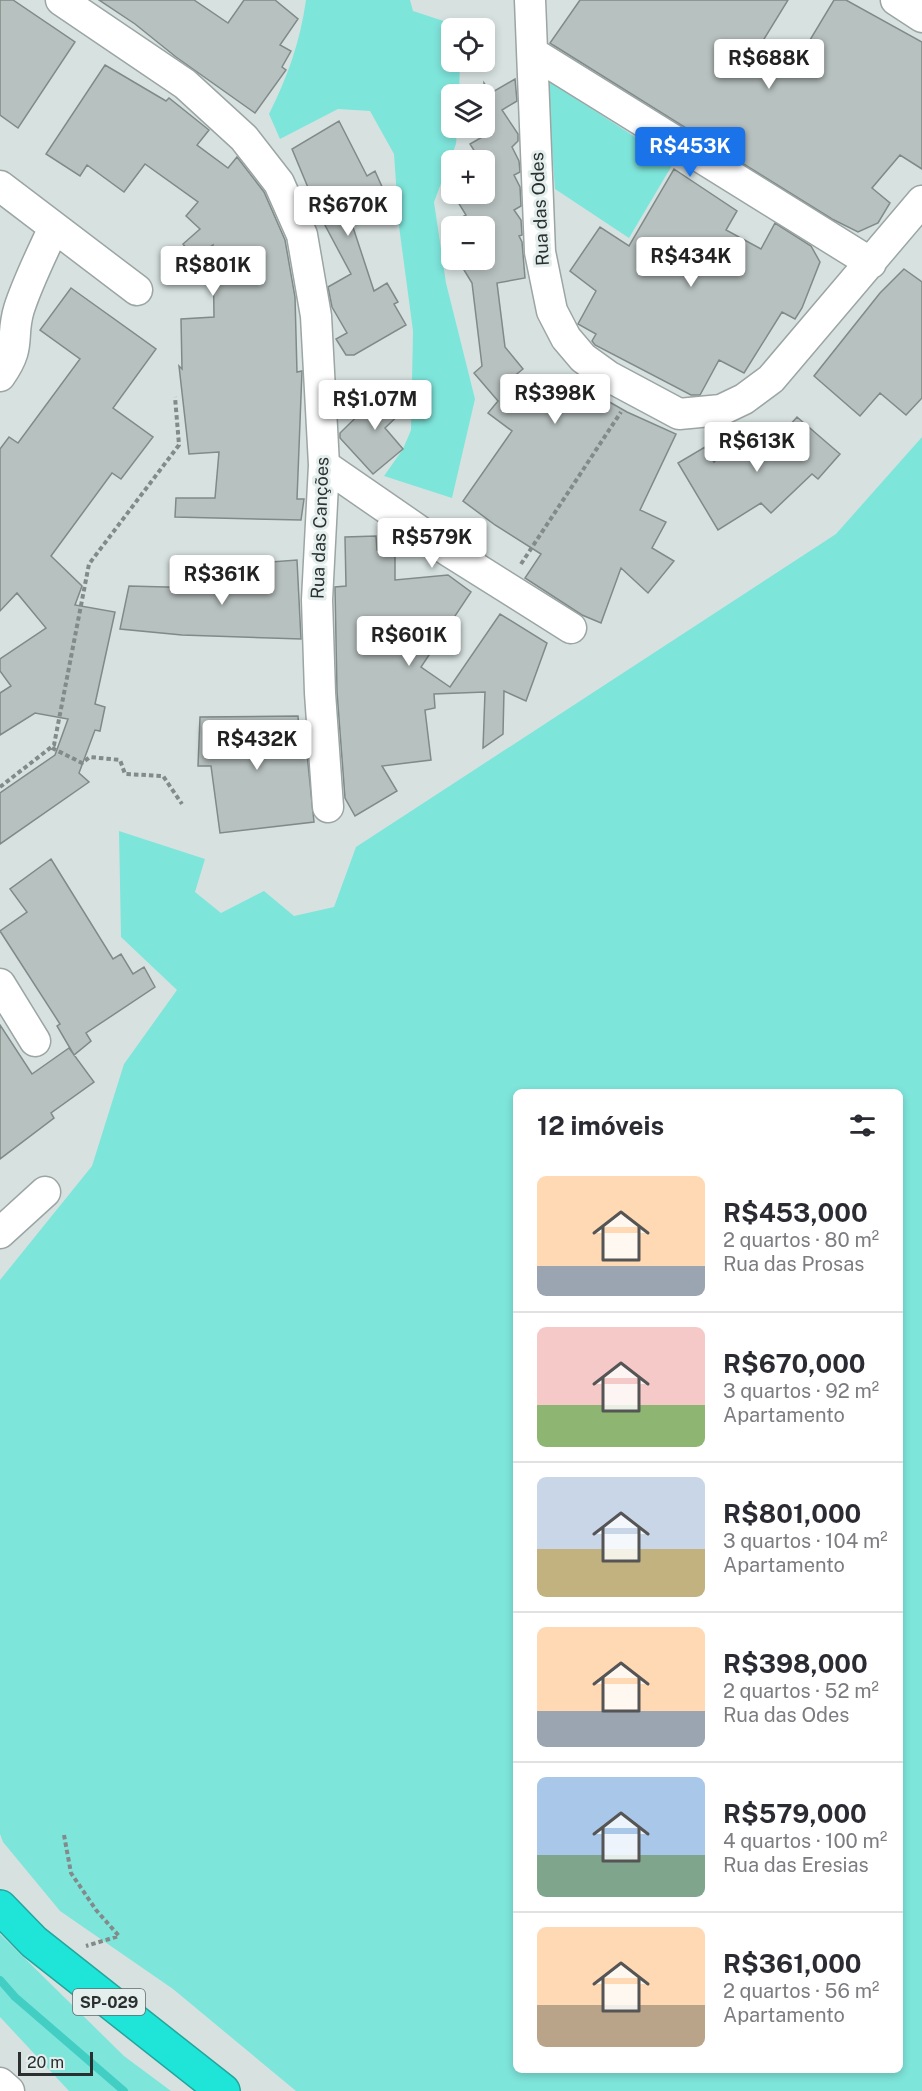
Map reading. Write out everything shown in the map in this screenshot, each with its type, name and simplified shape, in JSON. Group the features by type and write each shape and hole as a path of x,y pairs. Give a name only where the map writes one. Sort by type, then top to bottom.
{"highway":[{"name":"SP-029","path":"0,1907 16,1925 51,1956 223,2091"}],"street":[{"name":"Rua das Canções","path":"61,0 185,84 244,138 279,183 302,235 316,316 324,465 317,600 320,693 328,807"},
{"name":"Rua das Odes","path":"530,0 540,252 552,311 566,338 583,358 634,392 679,414 721,410 744,399 771,379 922,201"},
{"path":"896,0 922,17"},
{"path":"533,53 871,263"},
{"path":"0,186 137,290"},
{"path":"0,375 15,350 16,319 54,226"},
{"path":"324,465 447,550 571,628"},
{"path":"0,984 35,1041"},
{"path":"0,1233 45,1192"},
{"path":"0,2083 9,2091"}],"path":[{"path":"506,587 634,392"},
{"path":"0,787 54,745 89,564 179,445 175,397"},
{"path":"51,748 82,763 90,757 120,760 125,774 163,776 182,804"},
{"path":"51,1956 119,1936 96,1910 71,1874 64,1835"}],"shaded area":[{"path":"306,0 410,0 413,11 441,20 441,72 460,72 459,84 441,84 441,138 456,138 454,150 441,150 441,184 434,202 441,249 441,270 444,270 475,399 452,498 384,476 403,449 411,430 413,331 399,226 394,154 370,111 338,109 280,139 269,114 282,86 300,30"},
{"path":"547,80 674,162 629,238 555,189"},
{"path":"922,437 922,2091 296,2091 173,1989 60,1911 3,1842 0,1834 0,1280 92,1166 124,1064 177,990 121,937 119,831 205,859 195,892 221,913 264,891 294,916 334,907 356,847 836,534"},
{"path":"0,1934 124,2056 171,2091 69,2091 0,2017"}],"building":[{"path":"0,0 13,0 75,42 18,128 0,115"},
{"path":"99,0 194,0 228,23 244,0 275,0 298,19 280,45 291,51 282,67 286,70 255,113"},
{"path":"580,0 788,0 764,39 798,60 834,0 846,0 922,42 922,169 900,155 872,188 890,203 878,223 858,232 832,219 550,43"},
{"path":"105,65 166,101 169,98 209,130 197,145 228,168 237,157 264,192 285,240 295,297 297,372 302,371 297,499 304,499 301,520 175,517 176,498 215,498 219,452 189,454 179,366 182,369 181,319 214,317 213,245 194,258 183,244 200,229 186,216 198,202 145,164 124,192 87,165 80,176 46,154"},
{"path":"515,79 517,101 502,110 518,134 518,141 512,147 519,161 520,172 514,175 520,187 521,206 514,210 521,220 522,235 519,236 522,242 525,278 497,283 505,347 523,369 512,378 570,410 585,388 627,412 676,434 640,510 666,522 652,548 674,561 648,593 621,568 601,623 582,615 525,578 541,554 495,525 463,501 512,431 488,413 498,401 474,373 482,366 472,283 464,270 495,270 495,216 464,216 466,215 459,204 495,204 495,150 474,150 470,144 480,138 495,138 495,91"},
{"path":"339,121 367,176 375,171 383,189 347,209 374,291 387,283 398,302 394,304 406,325 354,355 346,355 336,339 347,333 332,307 328,287 351,274 319,214 292,149"},
{"path":"674,169 737,211 726,230 761,249 775,223 811,246 820,262 802,308 795,319 782,312 744,373 719,360 700,395 691,395 595,345 592,341 596,334 578,324 596,291 570,271 600,227 629,246"},
{"path":"904,269 922,282 922,398 906,415 880,393 860,416 814,376 880,293"},
{"path":"71,288 156,349 113,408 153,437 121,479 112,473 51,556 82,586 75,605 115,612 95,704 105,707 100,731 95,730 79,773 89,782 0,844 0,793 55,755 68,719 35,713 0,735 0,693 11,686 0,671 0,659 46,628 17,593 0,611 0,449 9,437 18,443 80,359 40,330"},
{"path":"389,385 407,407 385,428 403,449 373,474 340,438 340,433"},
{"path":"797,417 840,454 818,479 812,474 771,513 761,503 718,530 678,463 705,447 714,462 740,437 756,454 770,441 773,444"},
{"path":"376,536 377,550 395,549 395,580 448,575 471,592 421,667 450,687 500,614 547,643 526,701 504,691 503,734 483,748 485,692 434,694 435,708 425,710 431,760 382,766 397,791 355,816 345,798 337,692 335,587 346,586 345,537"},
{"path":"297,560 301,639 182,635 120,629 129,586 241,589 242,564"},
{"path":"298,716 301,754 307,754 314,822 220,833 211,766 198,766 200,717"},
{"path":"51,859 113,959 121,954 133,974 144,967 155,987 86,1033 91,1041 74,1055 57,1026 60,1024 0,931 27,912 10,889"},
{"path":"0,1025 32,1074 69,1048 94,1082 51,1113 54,1118 0,1159"}],"waterway":[{"path":"0,1980 15,1997 124,2091"}]}
